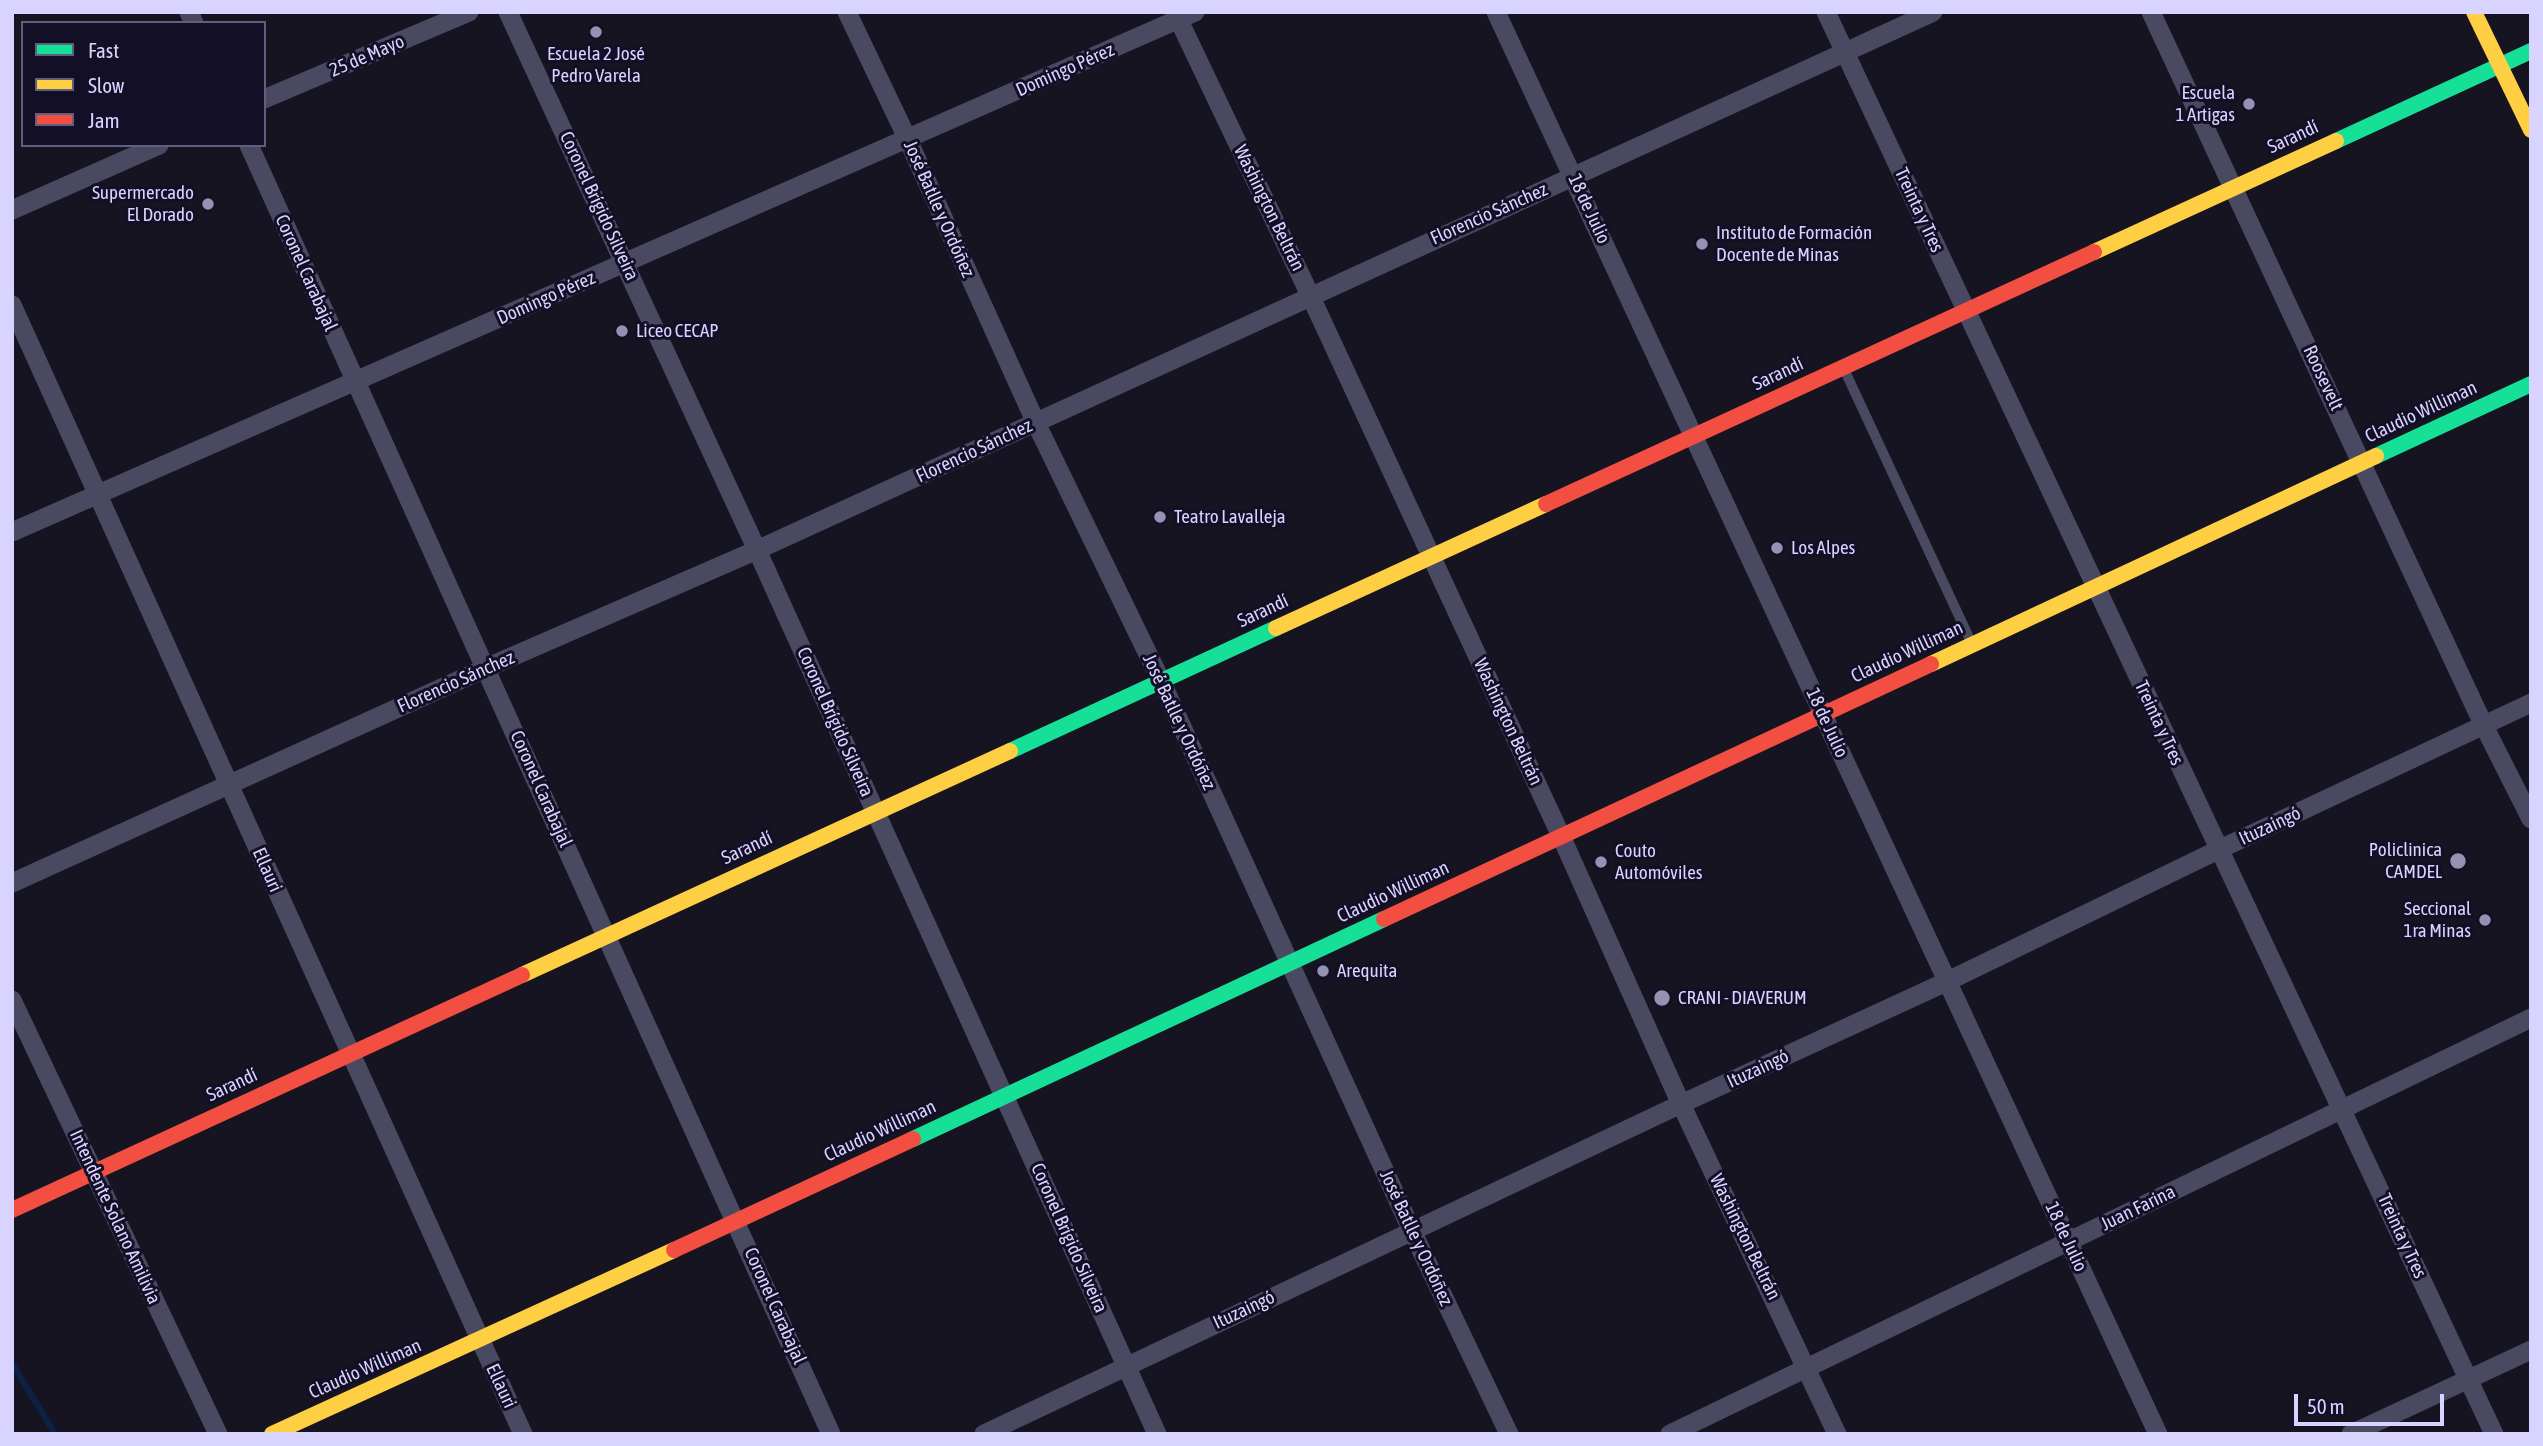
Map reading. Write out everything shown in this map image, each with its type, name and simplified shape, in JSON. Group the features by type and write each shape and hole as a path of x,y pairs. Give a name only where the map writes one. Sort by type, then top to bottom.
{"street":[{"name":"25 de Mayo","path":"266,98 469,12"},
{"name":"Coronel Brígido Silveira","path":"508,12 757,550 1157,1434"},
{"name":"José Batlle y Ordóñez","path":"847,12 1036,423 1161,681 1412,1231 1509,1434"},
{"name":"18 de Julio","path":"1496,12 2158,1434"},
{"name":"Treinta y Tres","path":"1826,12 2494,1434"},
{"name":"Florencio Sánchez","path":"12,883 486,668 757,550 1933,12"},
{"name":"Roosevelt","path":"2151,12 2484,726 2531,819"},
{"path":"2474,12 2531,131"},
{"name":"Domingo Pérez","path":"12,532 908,140 1183,15"},
{"name":"Washington Beltrán","path":"1183,15 1561,836 1681,1104 1837,1434"},
{"name":"Sarandí","path":"12,1210 2531,51"},
{"path":"12,210 154,147"},
{"name":"Coronel Carabajal","path":"250,147 831,1434"},
{"name":"Ellauri","path":"12,305 523,1434"},
{"name":"Claudio Williman","path":"272,1434 480,1341 2531,384"},
{"name":"Ituzaingó","path":"984,1434 1681,1104 1946,982 2531,703"},
{"name":"Intendente Solano Amilivia","path":"12,1000 218,1434"},
{"name":"Juan Farina","path":"1670,1434 2531,1018"},
{"path":"2351,1434 2531,1350"}],"lane":[{"path":"1843,367 1972,645"}],"waterway":[{"path":"12,1363 55,1434"}],"traffic: fast":[{"path":"2336,141 2531,51"},
{"path":"2376,456 2531,384"},
{"path":"1010,751 1276,628"},
{"path":"913,1139 1384,919"}],"traffic: slow":[{"path":"2474,12 2531,130"},
{"path":"2094,252 2336,141"},
{"path":"1931,664 2376,456"},
{"path":"1276,628 1546,504"},
{"path":"522,975 1010,751"},
{"path":"272,1434 674,1250"}],"traffic: jam":[{"path":"1546,504 2094,252"},
{"path":"1384,919 1931,664"},
{"path":"12,1210 522,975"},
{"path":"674,1250 913,1139"}],"place":[{"name":"Escuela 2 José Pedro Varela","path":"596,32"},
{"name":"Escuela 1 Artigas","path":"2249,104"},
{"name":"Supermercado El Dorado","path":"208,204"},
{"name":"Instituto de Formación Docente de Minas","path":"1702,244"},
{"name":"Liceo CECAP","path":"622,331"},
{"name":"Teatro Lavalleja","path":"1160,517"},
{"name":"Los Alpes","path":"1777,548"},
{"name":"Policlinica CAMDEL","path":"2458,861"},
{"name":"Couto Automóviles","path":"1601,862"},
{"name":"Seccional 1ra Minas","path":"2485,920"},
{"name":"Arequita","path":"1323,971"},
{"name":"CRANI - DIAVERUM","path":"1662,998"}]}
